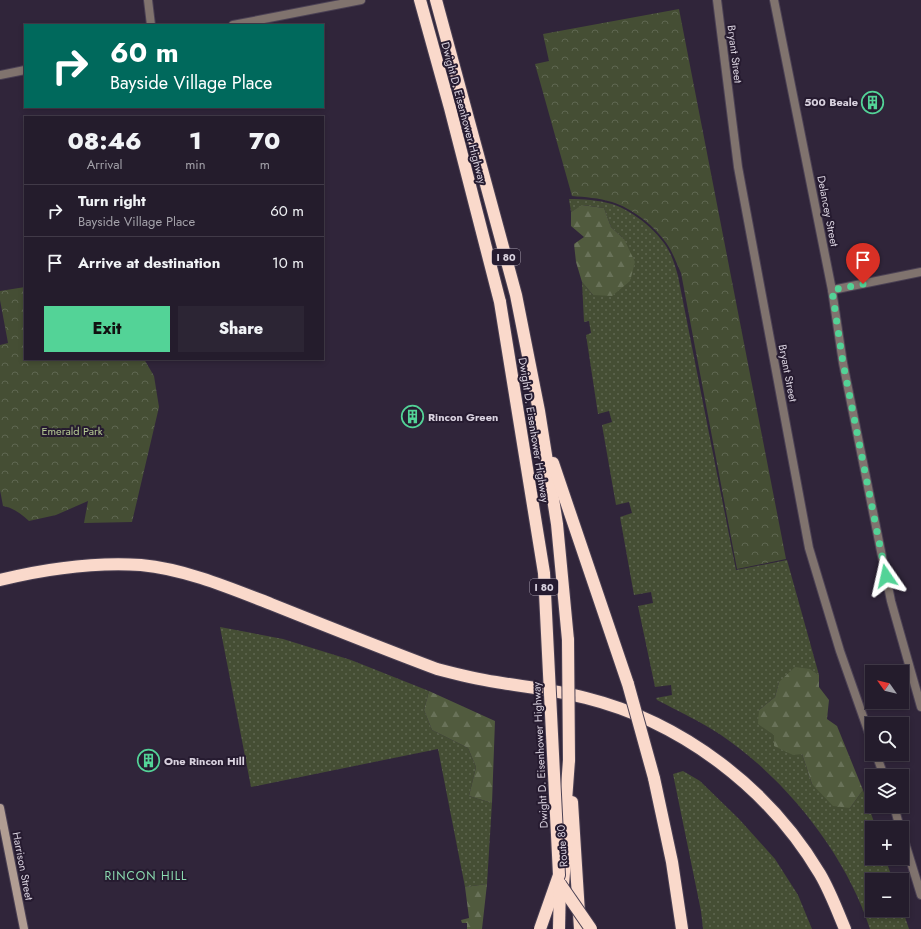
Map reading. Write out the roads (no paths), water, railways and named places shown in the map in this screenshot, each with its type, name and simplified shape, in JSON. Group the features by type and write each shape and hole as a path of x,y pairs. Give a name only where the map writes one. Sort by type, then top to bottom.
{"highway":[{"name":"Dwight D. Eisenhower Highway","path":"420,0 450,108 500,302 544,573 559,879"},
{"name":"Dwight D. Eisenhower Highway","path":"436,0 516,296 539,411 557,524 568,640 569,760"},
{"path":"539,411 557,475 628,684 654,778 672,862 682,929"},
{"path":"0,580 81,566 114,564 142,565 167,569 244,594 437,669 472,678 585,698 623,709 653,721 711,756 735,774 759,797 803,847 820,874 835,904 845,929"},
{"path":"546,929 562,842 569,760"},
{"path":"559,929 566,857 569,760"},
{"name":"Route 80","path":"569,760 580,929"},
{"path":"540,929 559,879"},
{"path":"559,879 590,929"},
{"name":"I 80","path":"559,879 559,929"}],"main road":[{"name":"Harrison Street","path":"0,808 24,929"}],"street":[{"path":"148,0 151,24"},
{"path":"238,24 361,0"},
{"name":"Bryant Street","path":"717,0 738,167 809,548 840,651 865,722"},
{"name":"Delancey Street","path":"774,0 832,290 843,363 891,601 921,707"},
{"path":"0,75 24,70"},
{"path":"832,290 921,272"},
{"path":"909,856 921,895"}],"place":[{"name":"500 Beale","path":"873,102"},
{"name":"Rincon Green","path":"413,417"},
{"name":"One Rincon Hill","path":"148,761"}],"district":[{"name":"RINCON HILL","path":"146,876"}],"park label":[{"name":"Emerald Park","path":"72,431"}]}
